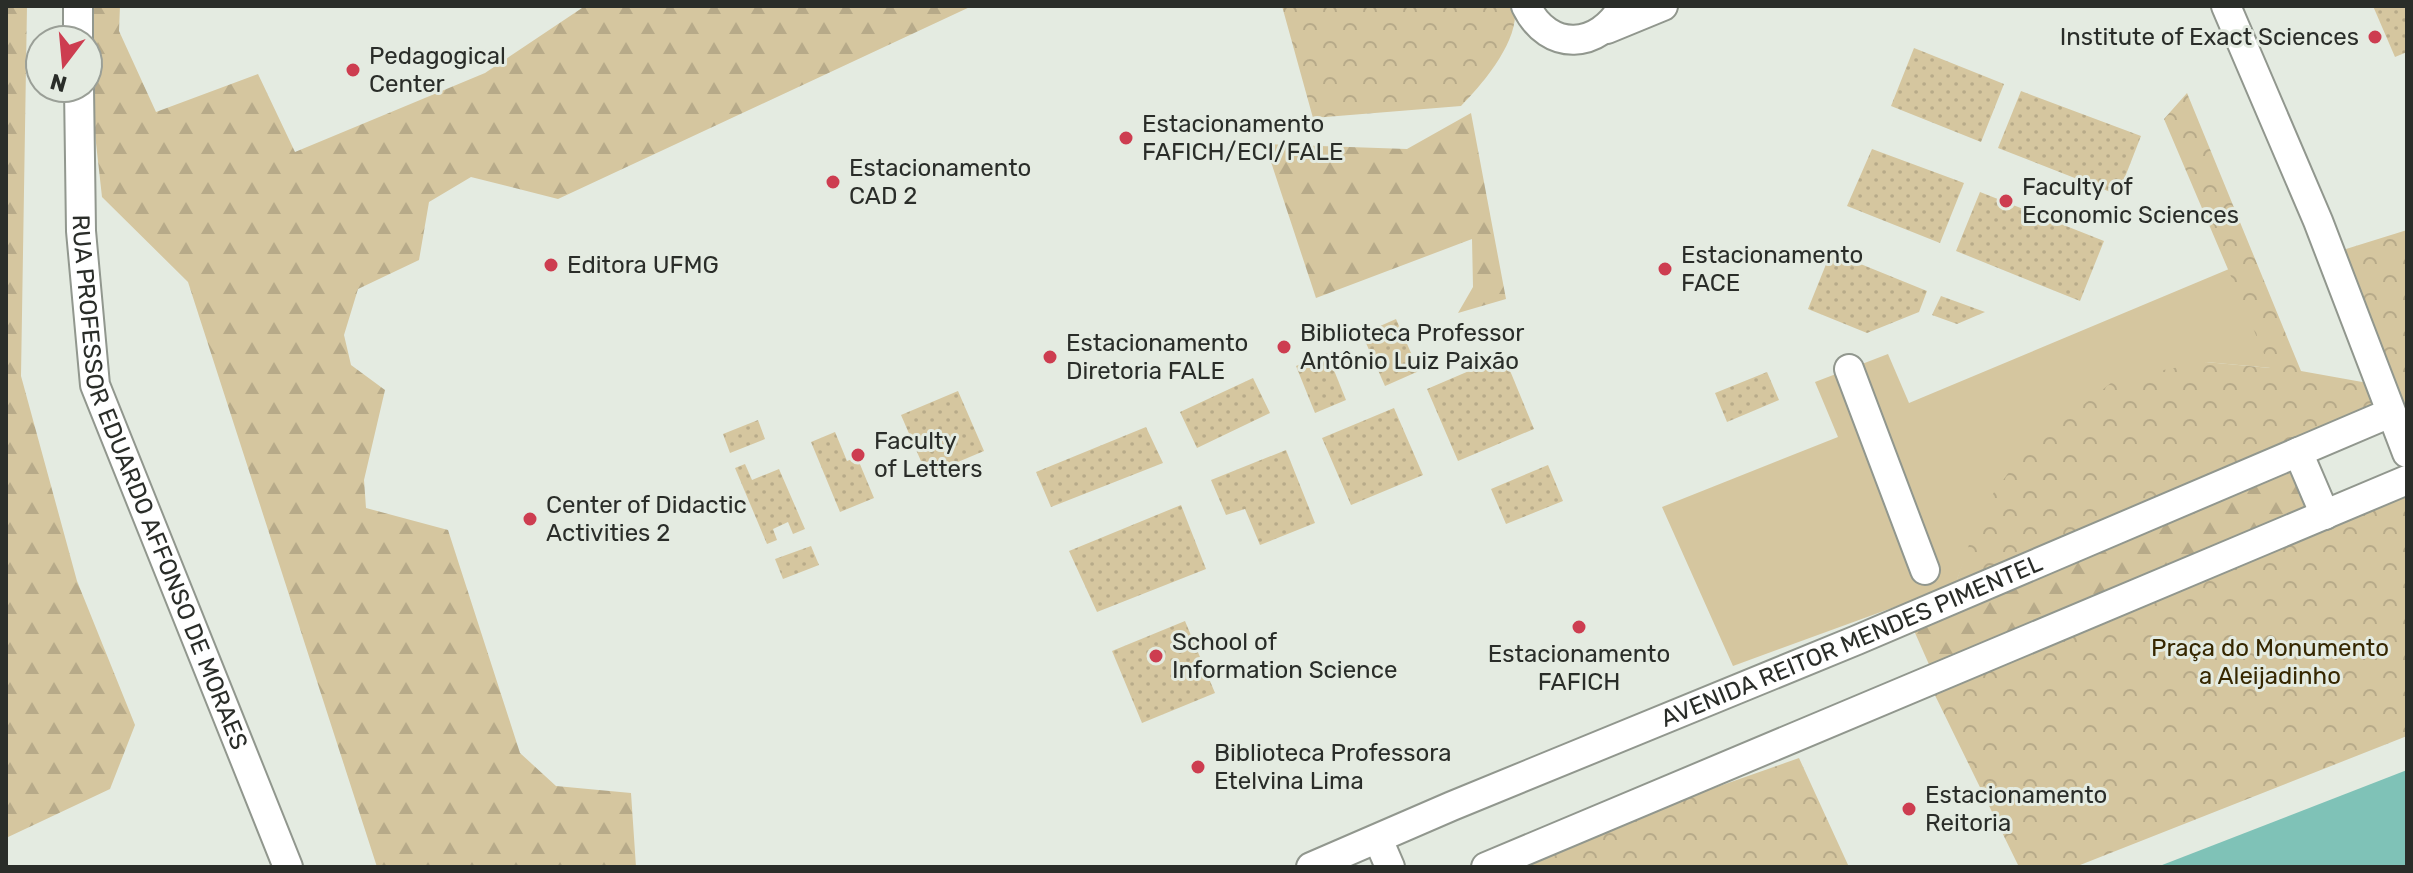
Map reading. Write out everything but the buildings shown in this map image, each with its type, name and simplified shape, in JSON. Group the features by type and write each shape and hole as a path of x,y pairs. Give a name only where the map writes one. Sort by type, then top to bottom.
{"street":[{"path":"1526,6 1546,31 1560,37 1593,38 1615,20 1623,6"},
{"path":"1603,31 1663,6"},
{"path":"2226,6 2318,221 2407,453"},
{"name":"RUA PROFESSOR EDUARDO AFFONSO DE MORAES","path":"79,104 81,231 95,385 288,867"},
{"path":"1849,369 1925,570"},
{"name":"AVENIDA REITOR MENDES PIMENTEL","path":"1311,867 1857,640 2390,413"},
{"path":"2298,452 2325,515"},
{"path":"1486,867 2407,480"},
{"path":"1378,839 1390,867"}],"green space":[{"path":"6,6 27,6 27,24 24,24 21,376 77,581 135,725 110,789 6,838"},
{"path":"81,6 120,6 119,31 156,112 258,74 295,152 485,73 585,6 972,6 558,199 471,177 429,202 419,260 358,289 344,335 351,365 385,390 364,480 366,508 448,530 520,753 556,786 631,793 636,867 377,867 188,282 102,197 92,104 104,104 104,24 85,24"},
{"path":"1282,6 1514,6 1515,19 1498,60 1461,106 1313,118"},
{"path":"2373,6 2407,6 2407,52 2395,57"},
{"path":"1914,48 2004,84 1981,142 1891,106"},
{"path":"2021,91 2141,136 2118,195 1998,148"},
{"path":"2187,93 2301,371 2379,385 2390,413 1955,585 1981,510 2009,472 2039,440 2116,379 2206,362 2270,368 2164,119"},
{"path":"1471,113 1506,299 1458,313 1473,287 1472,239 1316,298 1265,144 1407,149"},
{"path":"1872,149 1964,183 1940,243 1847,206"},
{"path":"1980,192 2104,241 2080,301 1956,251"},
{"path":"2407,230 2407,436 2330,254"},
{"path":"1831,252 1927,291 1919,312 1867,333 1808,309"},
{"path":"2229,269 2271,368 2206,362 1966,556 1955,585 1733,666 1662,507 1838,437 1815,382 1888,354 1909,403"},
{"path":"1941,296 1985,312 1957,324 1932,315"},
{"path":"1396,319 1419,371 1385,386 1362,334"},
{"path":"1327,353 1346,400 1315,413 1296,366"},
{"path":"1504,356 1534,429 1458,461 1427,389"},
{"path":"1767,372 1779,400 1727,422 1715,393"},
{"path":"1253,378 1270,413 1197,448 1180,412"},
{"path":"958,391 984,451 927,475 901,415"},
{"path":"1394,408 1423,475 1351,505 1322,438"},
{"path":"758,420 765,439 730,453 723,434"},
{"path":"1146,427 1163,463 1051,507 1036,472"},
{"path":"835,432 847,461 857,457 874,498 840,512 811,442"},
{"path":"1286,450 1315,523 1260,545 1245,509 1226,515 1211,480"},
{"path":"2298,452 2325,515 1935,678 1908,617"},
{"path":"745,464 752,480 779,469 805,529 793,534 788,522 773,529 777,540 767,544 735,468"},
{"path":"1548,465 1563,501 1506,524 1491,489"},
{"name":"Praça do Monumento a Aleijadinho","path":"2407,480 2407,736 2075,867 2019,867 1928,681"},
{"path":"1181,505 1206,569 1097,612 1069,551"},
{"path":"811,546 819,565 783,579 775,559"},
{"path":"1185,621 1215,693 1142,723 1112,651"},
{"path":"1799,758 1849,867 1522,867 1677,801"}],"water":[{"path":"2407,770 2407,867 2157,867"}],"place":[{"name":"Institute of Exact Sciences","path":"2375,37"},
{"name":"Pedagogical Center","path":"353,70"},
{"name":"Estacionamento FAFICH/ECI/FALE","path":"1126,138"},
{"name":"Estacionamento CAD 2","path":"833,182"},
{"name":"Faculty of Economic Sciences","path":"2006,201"},
{"name":"Editora UFMG","path":"551,265"},
{"name":"Estacionamento FACE","path":"1665,269"},
{"name":"Biblioteca Professor Antônio Luiz Paixão","path":"1284,347"},
{"name":"Estacionamento Diretoria FALE","path":"1050,357"},
{"name":"Faculty of Letters","path":"858,455"},
{"name":"Center of Didactic Activities 2","path":"530,519"},
{"name":"Estacionamento FAFICH","path":"1579,627"},
{"name":"School of Information Science","path":"1156,656"},
{"name":"Biblioteca Professora Etelvina Lima","path":"1198,767"},
{"name":"Estacionamento Reitoria","path":"1909,809"}]}
